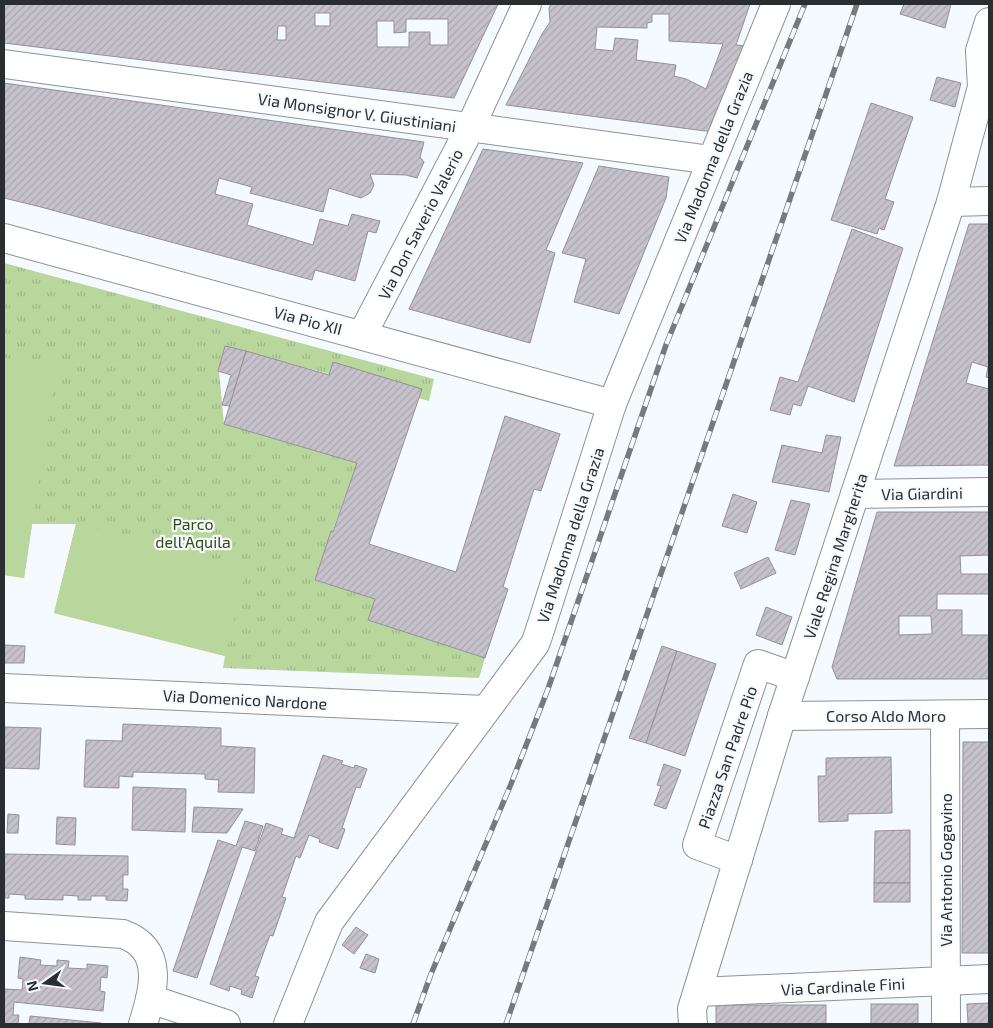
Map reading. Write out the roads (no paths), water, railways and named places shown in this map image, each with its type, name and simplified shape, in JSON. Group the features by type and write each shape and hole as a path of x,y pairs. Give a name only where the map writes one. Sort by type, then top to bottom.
{"street":[{"name":"Via Don Saverio Valerio","path":"362,335 470,128 527,4"},
{"name":"Via Madonna della Grazia","path":"288,1024 329,922 538,636 612,404 776,4"},
{"name":"Viale Regina Margherita","path":"692,1012 782,716 951,202 986,82 980,51 989,22"},
{"name":"Via Monsignor V. Giustiniani","path":"4,64 711,160"},
{"path":"951,202 989,202"},
{"name":"Via Pio XII","path":"4,238 612,404"},
{"name":"Via Giardini","path":"855,494 989,492"},
{"name":"Piazza San Padre Pio","path":"738,860 697,845 758,664 795,677"},
{"name":"Via Domenico Nardone","path":"4,688 485,710"},
{"name":"Corso Aldo Moro","path":"782,716 989,714"},
{"name":"Via Antonio Gogavino","path":"945,715 946,1024"},
{"path":"4,926 123,934 133,938 147,952 152,961 153,971 146,1012 226,1024"},
{"name":"Via Cardinale Fini","path":"692,1012 946,981 989,979"}],"railway":[{"path":"413,1024 431,974 511,784 548,689 666,345 805,4"},
{"path":"506,1024 857,4"}],"park label":[{"name":"Parco dell'Aquila","path":"193,532"}]}
